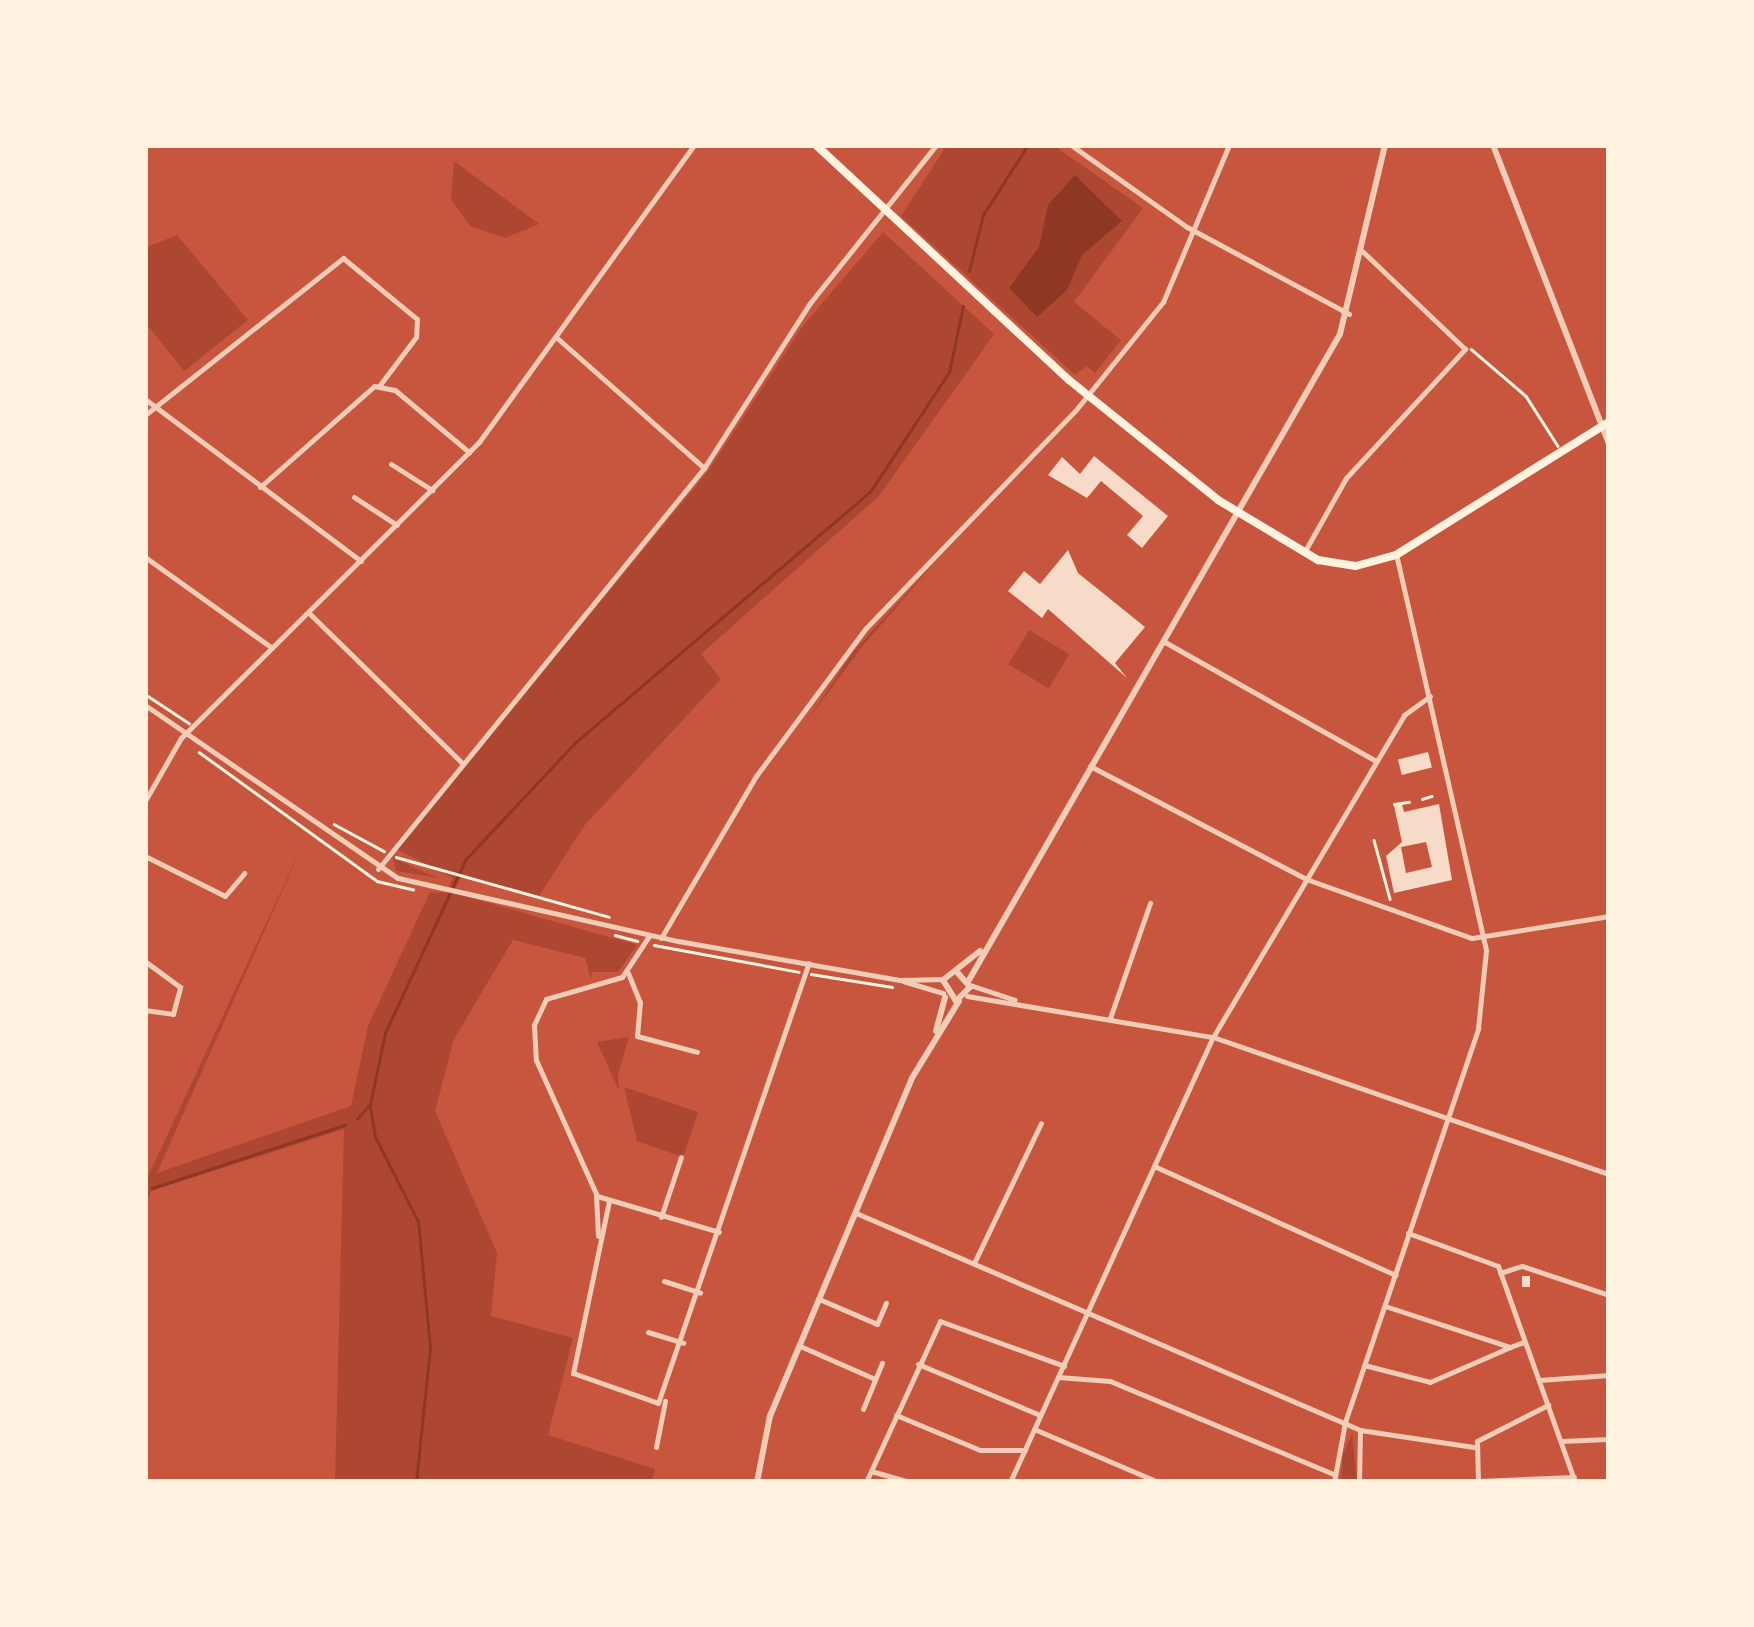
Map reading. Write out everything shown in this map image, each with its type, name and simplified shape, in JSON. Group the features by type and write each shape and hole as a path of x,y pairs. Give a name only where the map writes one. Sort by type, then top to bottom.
{"main road":[{"path":"816,145 884,214 1088,395 1238,515 1304,553 1348,566 1396,555 1607,423"}],"street":[{"path":"145,801 184,736 470,452 694,145"},
{"path":"378,870 704,468 810,303 936,145"},
{"path":"1071,145 1198,232 1349,314"},
{"path":"661,938 745,792 857,639 1088,395 1172,289 1198,232 1228,145"},
{"path":"936,1032 963,998 980,951 1238,515 1349,314 1385,145"},
{"path":"1494,145 1607,423 1609,444"},
{"path":"1304,553 1346,478 1465,348 1363,252"},
{"path":"145,414 343,258 418,319 416,336 378,386 260,488"},
{"path":"556,337 704,468"},
{"path":"378,386 470,452"},
{"path":"145,400 361,562"},
{"path":"392,464 432,490"},
{"path":"354,497 397,525"},
{"path":"1058,1377 1110,1381 1333,1478 1345,1422 1478,1028 1486,941 1396,555"},
{"path":"145,557 274,649"},
{"path":"309,613 462,763"},
{"path":"1163,641 1376,761"},
{"path":"1010,1482 1213,1037 1409,708 1431,695"},
{"path":"145,705 378,870 649,936 809,964 944,995 1018,1002 1213,1037 1609,1174"},
{"path":"1090,766 1306,879 1486,941 1609,916"},
{"path":"145,856 224,896 244,872"},
{"path":"1110,1018 1150,903"},
{"path":"599,1239 596,1195 542,1079 534,1024 558,989 628,973 649,936"},
{"path":"902,983 944,979 980,951"},
{"path":"145,1010 173,1014 180,987 146,962"},
{"path":"656,1447 665,1398 809,964"},
{"path":"956,972 1018,1002"},
{"path":"628,973 640,1002 637,1036 697,1052"},
{"path":"756,1482 764,1433 936,1032 944,979"},
{"path":"974,1263 1041,1123"},
{"path":"661,1217 681,1157"},
{"path":"1154,1166 1395,1276"},
{"path":"596,1195 719,1232"},
{"path":"609,1201 574,1373 652,1404 665,1398"},
{"path":"856,1212 1360,1430 1474,1447 1548,1405"},
{"path":"1408,1233 1489,1259 1500,1273 1575,1480 1478,1482 1474,1447"},
{"path":"1500,1273 1522,1266 1609,1296"},
{"path":"664,1281 700,1293"},
{"path":"819,1300 877,1324 886,1303"},
{"path":"1385,1306 1510,1347"},
{"path":"866,1482 936,1324 956,1321 1064,1366"},
{"path":"648,1332 684,1344"},
{"path":"1364,1365 1430,1382 1525,1341"},
{"path":"799,1346 876,1379"},
{"path":"862,1409 882,1363"},
{"path":"918,1364 1040,1415"},
{"path":"1539,1380 1609,1375"},
{"path":"896,1414 980,1450 1025,1450"},
{"path":"1034,1429 1158,1482"},
{"path":"1359,1482 1360,1430"},
{"path":"1561,1440 1609,1439"},
{"path":"871,1471 910,1482"}],"path":[{"path":"1465,348 1526,396 1561,452"},
{"path":"145,694 194,727"},
{"path":"184,736 377,881 424,890"},
{"path":"1422,799 1432,796"},
{"path":"1394,804 1409,802"},
{"path":"1374,840 1393,910"},
{"path":"392,855 621,920"},
{"path":"656,946 798,972"},
{"path":"813,974 902,983"}],"shaded area":[{"path":"947,145 1053,145 1143,208 1074,302 1121,340 1095,373 1087,366 1075,375 901,216"},
{"path":"454,161 539,224 505,238 470,226 451,199"},
{"path":"1075,175 1122,221 1082,255 1067,290 1037,317 1009,288 1039,247 1048,205"},
{"path":"883,232 994,334 879,496 701,654 721,679 584,826 539,896 462,875 453,893 637,945 618,972 592,972 591,979 585,958 513,940 454,1039 435,1111 497,1253 491,1316 573,1338 548,1435 655,1469 652,1482 335,1482 344,1129 151,1191 145,1209 145,1183 303,844 157,1173 351,1106 368,1026 430,892 446,893 453,878 397,849 709,470 802,327"},
{"path":"177,235 248,320 184,371 145,322 145,248"},
{"path":"939,558 861,648 805,724 853,652"},
{"path":"1029,630 1069,654 1049,688 1008,664"},
{"path":"393,857 421,871 439,878 396,871"},
{"path":"629,1037 618,1075 619,1091 597,1042"},
{"path":"624,1087 698,1112 683,1157 637,1141"},
{"path":"1352,1434 1357,1482 1341,1482 1343,1454"}],"building":[{"path":"1094,456 1168,516 1142,548 1127,535 1143,516 1101,481 1087,498 1048,475 1062,457 1080,474"},
{"path":"1068,550 1078,573 1145,627 1115,663 1127,678 1048,609 1042,618 1008,591 1024,571 1040,584"},
{"path":"1428,752 1432,768 1402,775 1398,759"},
{"path":"1402,804 1404,812 1439,804 1452,880 1394,893 1386,856 1402,842 1394,806","holes":["1426,842 1432,867 1406,873 1401,847"]},
{"path":"1522,1276 1530,1276 1530,1287 1522,1287"}],"waterway":[{"path":"969,271 983,215 1028,145"},
{"path":"416,1482 430,1348 418,1222 375,1137 370,1105 385,1033 465,860 576,742 870,492 949,372 963,306"},
{"path":"357,1119 369,1105"},
{"path":"152,1188 345,1125"}]}
